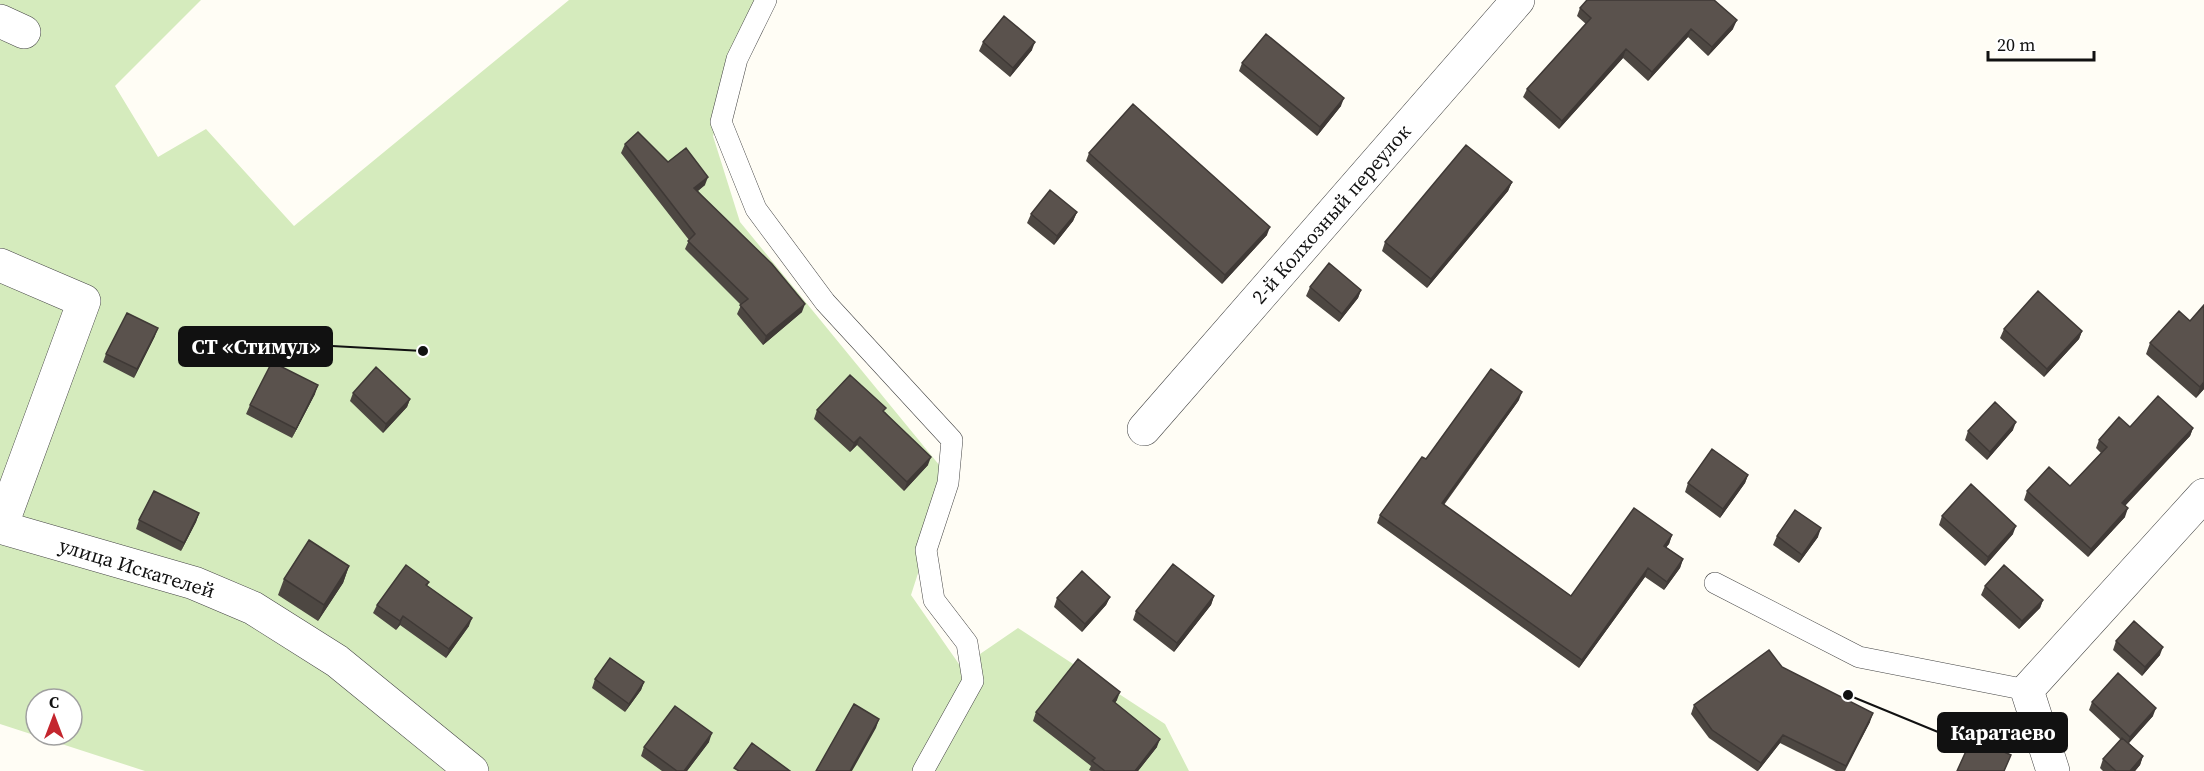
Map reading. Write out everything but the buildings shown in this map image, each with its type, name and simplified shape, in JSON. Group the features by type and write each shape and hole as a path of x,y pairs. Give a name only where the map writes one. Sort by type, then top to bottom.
{"street":[{"name":"2-й Колхозный переулок","path":"1144,429 1518,0"},
{"path":"0,265 84,301 0,527"},
{"path":"2053,771 2027,690 2204,495"},
{"name":"улица Искателей","path":"0,527 194,583 252,608 337,661 472,771"}],"lane":[{"path":"766,0 737,59 722,122 756,209 825,302 952,440 948,483 926,550 933,600 967,643 973,681 923,771"},
{"path":"1715,583 1859,657 2027,690"}],"green space":[{"path":"0,0 201,0 115,86 158,157 206,129 294,226 569,0 770,0 752,35 713,136 740,222 949,477 911,595 961,667 1018,628 1165,724 1189,771 145,771 71,747 84,747 84,687 24,687 24,732 0,724"}],"place":[{"name":"СТ «Стимул»","path":"423,351"},
{"name":"Каратаево","path":"1848,695"}]}
